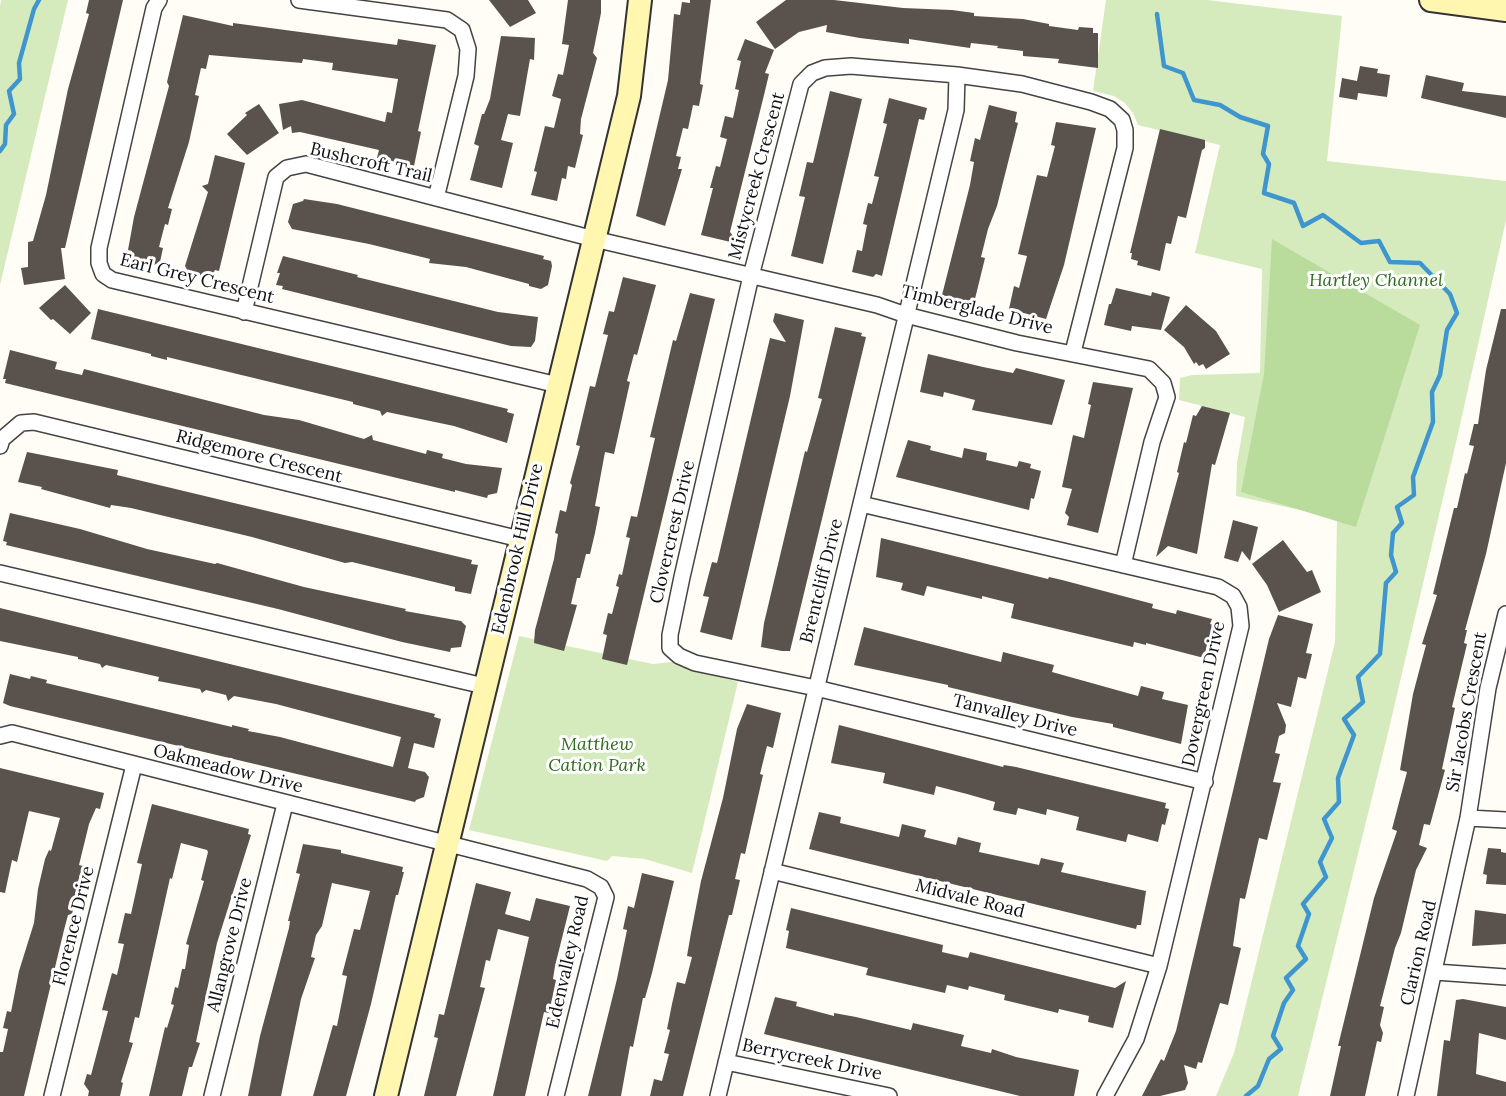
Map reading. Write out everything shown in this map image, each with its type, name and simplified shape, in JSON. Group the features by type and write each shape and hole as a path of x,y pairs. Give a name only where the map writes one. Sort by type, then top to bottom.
{"street":[{"name":"Earl Grey Crescent","path":"159,0 154,8 102,236 99,263 103,274 112,280 558,385"},
{"path":"300,0 447,20 462,30 468,49 466,76 436,198"},
{"name":"Edenbrook Hill Drive","path":"386,1096 629,96 640,0"},
{"path":"1431,0 1506,10"},
{"name":"Mistycreek Crescent","path":"751,276 801,84 812,73 825,68 850,66 957,75 1022,84 1110,109 1122,120 1125,130 1125,147 1073,352"},
{"name":"Brentcliff Drive","path":"718,1096 956,110 957,75"},
{"name":"Bushcroft Trail","path":"244,312 276,177 287,168 306,164 594,239"},
{"name":"Timberglade Drive","path":"594,239 877,305 906,315 1017,343 1073,352 1149,369 1163,383 1167,397 1152,442 1123,565"},
{"name":"Clovercrest Drive","path":"751,276 682,577 670,634 670,648 679,656 695,663 816,688"},
{"name":"Ridgemore Crescent","path":"0,446 2,439 21,423 34,422 520,539"},
{"name":"Dovergreen Drive","path":"861,504 1218,587 1233,596 1239,607 1241,626 1159,966 1136,1039 1106,1096"},
{"path":"0,573 484,686"},
{"name":"Sir Jacobs Crescent","path":"1468,818 1488,688 1506,614"},
{"name":"Tanvalley Drive","path":"816,688 1205,782"},
{"name":"Oakmeadow Drive","path":"0,736 12,733 447,844"},
{"name":"Florence Drive","path":"52,1096 134,765"},
{"name":"Allangrove Drive","path":"213,1096 285,804"},
{"path":"1468,818 1506,820"},
{"name":"Clarion Road","path":"1406,1096 1468,818"},
{"name":"Edenvalley Road","path":"447,844 587,879 601,888 606,897 556,1096"},
{"name":"Midvale Road","path":"772,871 1159,966"},
{"path":"1434,972 1506,977"},
{"name":"Berrycreek Drive","path":"726,1062 889,1096"}],"green space":[{"path":"1,0 68,0 0,285 0,6"},
{"name":"Hartley Channel","path":"1106,0 1207,0 1342,16 1327,161 1506,181 1506,220 1457,438 1388,733 1298,1096 1216,1096 1234,1053 1335,642 1337,518 1236,496 1237,463 1245,417 1179,400 1180,378 1192,375 1260,373 1262,269 1195,253 1220,145 1138,125 1133,113 1125,103 1114,96 1093,91"},
{"path":"1272,239 1420,325 1356,527 1241,492 1264,374"},
{"name":"Matthew Cation Park","path":"519,636 653,664 672,662 738,682 692,873 645,859 612,856 607,861 469,830"}],"building":[{"path":"89,0 123,0 65,248 61,248 65,279 24,285 21,268 28,267 28,242 33,241 46,195 68,89 89,14 86,13"},
{"path":"489,0 528,0 536,13 510,27"},
{"path":"568,0 601,0 601,13 593,53 597,58 581,119 580,134 583,135 575,168 568,166 566,179 562,178 557,201 531,195 537,172 534,171 545,126 554,128 561,99 552,96 558,74 563,75 569,45 562,44"},
{"path":"690,0 711,0 700,84 703,85 699,106 693,105 688,129 683,128 676,156 681,157 678,169 682,169 665,226 636,216 668,80 674,14 680,15 682,2 690,3"},
{"path":"786,0 834,0 903,8 952,10 974,13 974,16 1023,19 1078,30 1079,27 1093,28 1093,33 1098,33 1098,68 1058,63 1059,59 1023,56 1023,51 997,48 998,46 971,43 970,48 909,39 909,44 860,38 826,32 827,25 799,32 775,49 756,22"},
{"path":"183,15 233,26 233,23 397,45 398,39 436,45 418,131 421,132 414,166 377,158 379,150 300,132 292,133 291,126 283,130 279,104 302,100 385,122 387,112 392,113 398,79 332,70 333,63 303,59 302,63 209,55 206,69 201,68 195,95 199,96 189,142 168,208 172,209 168,225 165,224 159,247 163,248 160,262 154,265 134,260 131,258 132,251 128,250 134,217 169,86 167,82"},
{"path":"501,36 535,38 534,60 530,59 520,116 508,114 501,140 513,143 502,188 470,180 479,146 474,144 482,114 490,99"},
{"path":"745,39 774,50 765,73 769,74 730,232 739,244 701,235 713,188 710,188 716,166 720,167 727,139 720,137 725,116 733,118 739,90 735,89 741,61 737,60"},
{"path":"1360,66 1378,69 1377,73 1390,75 1387,97 1358,93 1357,100 1339,97 1342,78 1357,81"},
{"path":"1426,75 1464,83 1462,91 1506,96 1506,118 1421,98"},
{"path":"830,91 862,99 823,264 791,256 805,197 799,196 807,162 813,163"},
{"path":"889,98 927,108 924,120 919,119 882,276 876,274 873,277 852,272 857,250 862,251 867,225 863,224 868,203 872,204 879,177 874,176 887,124 883,123"},
{"path":"259,104 279,133 247,155 227,134 247,115 245,113"},
{"path":"989,105 1017,112 1015,122 1018,123 997,206 981,257 985,258 974,303 942,295 970,185 974,162 970,161 975,138 980,140"},
{"path":"1056,122 1096,128 1064,265 1046,319 1009,309 1014,286 1019,288 1027,256 1018,254 1037,175 1047,177 1055,146 1051,145"},
{"path":"1160,129 1205,140 1205,148 1202,150 1186,218 1178,216 1171,244 1166,243 1160,271 1137,265 1138,261 1131,259 1132,253 1130,253"},
{"path":"215,155 245,163 219,271 215,270 210,278 189,273 185,266 208,192 202,186 208,184"},
{"path":"304,199 337,204 544,256 543,259 551,261 552,266 548,285 541,289 466,267 429,263 430,259 292,229 288,222 293,204"},
{"path":"283,256 498,312 538,317 535,341 531,347 511,346 282,289 283,286 276,285 280,273 277,273"},
{"path":"623,277 656,285 637,355 634,354 627,381 630,382 614,454 605,452 595,506 600,507 595,533 590,554 586,554 580,578 577,578 571,604 577,605 564,651 534,643 535,630 554,559 558,534 555,533 560,510 566,512 572,485 570,483 580,446 576,445 590,386 595,387 608,335 603,334 609,311 614,312"},
{"path":"65,285 91,313 70,334 39,308"},
{"path":"1116,288 1151,296 1152,292 1170,297 1161,330 1132,326 1131,331 1104,325"},
{"path":"690,293 715,299 627,665 602,659 607,635 603,634 608,613 612,614 619,587 616,586 619,574 622,575 630,538 626,537 631,516 637,517 655,438 650,437 673,340 676,341"},
{"path":"1186,305 1216,331 1230,354 1206,369 1203,364 1199,366 1196,362 1194,364 1184,347 1164,330"},
{"path":"98,309 508,409 507,412 514,414 507,443 454,426 387,412 382,416 380,411 353,404 353,402 167,357 167,360 91,339"},
{"path":"1501,309 1506,309 1506,463 1486,554 1465,630 1467,630 1464,643 1467,644 1452,707 1455,708 1442,769 1445,770 1430,825 1424,824 1419,845 1427,848 1416,870 1380,1006 1384,1007 1380,1025 1383,1033 1381,1042 1377,1041 1365,1096 1330,1096 1341,1046 1338,1046 1374,898 1397,831 1392,829 1407,772 1400,770 1413,694 1426,645 1422,644 1437,595 1433,594 1454,508 1457,508 1474,446 1469,445 1474,424 1478,424 1486,370"},
{"path":"775,313 804,320 790,396 732,640 700,632 709,597 703,596 712,562 717,563 770,338 786,342 773,321"},
{"path":"835,327 862,333 861,336 866,337 790,651 761,647 764,623 805,451 807,452 822,399 818,398"},
{"path":"10,350 57,362 55,369 82,375 84,369 264,415 299,420 364,439 372,435 373,440 426,454 427,450 443,454 442,458 466,464 502,468 497,493 488,495 487,498 455,490 455,492 5,383 6,379 3,379"},
{"path":"928,354 1013,373 1016,368 1065,380 1052,425 972,410 975,400 944,392 943,397 920,392"},
{"path":"1093,382 1133,388 1098,533 1067,525 1069,517 1065,513 1072,489 1062,487 1073,435 1084,438"},
{"path":"1202,406 1230,413 1215,465 1212,464 1197,554 1168,546 1156,557 1179,473 1177,472 1184,442 1186,443 1193,415 1196,416"},
{"path":"908,440 931,446 930,450 962,458 964,448 987,453 986,460 1017,467 1019,461 1031,464 1030,468 1041,471 1029,510 896,477"},
{"path":"27,452 118,470 117,475 472,560 471,564 478,565 471,594 455,591 455,587 352,562 345,563 252,537 131,508 111,505 110,508 18,482"},
{"path":"10,513 80,529 147,549 217,563 304,587 406,609 405,611 461,621 466,626 461,647 451,648 450,652 402,642 278,609 6,545 7,542 3,541"},
{"path":"1233,520 1258,527 1250,561 1242,551 1238,562 1224,558"},
{"path":"881,538 1048,579 1049,577 1062,580 1153,604 1152,608 1176,614 1177,610 1212,619 1210,624 1214,625 1210,641 1208,640 1204,658 1146,643 1146,645 1134,642 1133,647 1011,618 1014,604 982,596 982,599 927,586 924,596 901,590 903,583 876,577"},
{"path":"1283,540 1307,572 1312,570 1321,592 1279,612 1267,585 1252,564"},
{"path":"0,608 435,714 434,717 441,719 434,748 414,743 408,768 425,772 429,777 424,797 415,802 3,703 10,674 30,679 31,676 47,680 46,683 232,727 232,725 249,729 248,731 280,737 393,767 401,737 276,704 234,696 228,701 226,695 206,690 202,693 200,689 158,681 159,677 106,665 102,668 100,664 78,659 78,657 0,641"},
{"path":"1278,615 1313,624 1306,653 1312,654 1306,679 1298,677 1291,707 1277,703 1286,725 1285,733 1279,736 1275,753 1280,754 1273,782 1281,783 1267,840 1259,838 1245,899 1240,898 1233,946 1241,948 1228,1005 1220,1003 1202,1063 1198,1062 1196,1069 1184,1065 1188,1083 1185,1090 1160,1096 1142,1096 1161,1059 1164,1061 1176,1031 1269,639"},
{"path":"864,627 1001,662 1003,652 1054,665 1052,672 1138,696 1141,686 1164,692 1162,699 1188,705 1181,744 1113,727 1113,724 1072,717 948,687 948,685 854,665"},
{"path":"747,704 781,713 773,748 767,746 760,774 763,775 745,854 741,853 735,879 740,880 732,915 729,915 683,1096 650,1096 654,1079 662,1081 669,1054 664,1053 670,1030 667,1029 672,1004 677,982 685,984 692,957 687,956 701,881 723,798 737,729"},
{"path":"839,725 1003,767 1004,765 1016,767 1166,803 1165,808 1169,809 1165,825 1162,824 1158,842 1128,834 1126,842 1076,830 1079,817 1047,809 1046,815 1018,808 1016,815 993,810 995,802 936,786 934,795 883,783 885,773 831,763"},
{"path":"0,768 104,793 100,809 96,808 89,824 79,865 83,866 72,914 68,915 64,930 24,1096 0,1096 0,1052 3,1052 8,1029 3,1028 7,1011 11,1012 19,971 34,923 38,889 45,859 49,850 51,851 60,818 29,811 17,862 12,860 5,893 0,892"},
{"path":"152,804 249,829 248,834 251,835 217,943 196,1042 200,1043 192,1067 189,1067 182,1096 149,1096 165,1027 167,1028 174,1005 171,1004 175,987 178,988 182,969 185,969 189,945 186,944 204,881 201,880 208,852 181,843 172,879 170,878 139,1018 135,1017 129,1042 133,1043 121,1082 123,1083 120,1096 88,1096 89,1091 84,1084 87,1074 91,1075 108,1011 102,1010 112,973 117,975 124,944 118,943 125,913 131,914 142,864 137,863"},
{"path":"819,812 841,817 840,823 899,837 902,824 926,830 924,837 956,845 958,837 981,843 979,852 1039,865 1041,858 1064,863 1061,872 1146,891 1141,925 1137,925 1136,929 809,849"},
{"path":"303,844 341,850 341,853 403,867 402,872 404,872 398,895 396,895 371,1004 346,1096 313,1096 333,1025 337,1026 347,976 342,975 354,929 360,930 370,891 332,883 322,926 316,935 311,957 315,958 301,999 281,1096 248,1096 260,1036 289,928 290,921 288,921 300,874 296,873"},
{"path":"1488,848 1501,849 1501,852 1506,853 1506,885 1486,884 1487,875 1483,874"},
{"path":"642,873 674,881 652,973 645,998 643,998 633,1047 630,1046 621,1096 588,1096 617,979 627,930 623,929 628,906 634,908"},
{"path":"476,883 511,892 505,914 530,921 536,898 570,906 555,966 553,979 556,980 549,1013 544,1012 525,1096 493,1096 529,937 498,929 490,961 486,960 480,987 485,988 456,1096 424,1096 438,1038 434,1037 439,1014 444,1015"},
{"path":"791,908 943,945 942,952 968,958 970,952 1115,988 1126,981 1113,1028 1088,1022 1089,1016 1059,1009 1058,1013 1004,1000 1005,995 969,986 968,990 947,985 945,993 866,975 868,968 786,948 789,931 786,930"},
{"path":"1475,910 1506,914 1506,944 1472,946"},
{"path":"775,997 797,1002 796,1006 834,1016 834,1013 911,1030 913,1023 964,1035 961,1046 991,1053 992,1049 1016,1057 1079,1070 1074,1096 1020,1096 764,1034"},
{"path":"1463,999 1506,1007 1506,1040 1479,1033 1476,1074 1506,1082 1506,1096 1437,1096 1444,1040 1450,1041 1456,1000"}],"waterway":[{"path":"0,151 5,144 6,125 14,114 9,91 20,79 19,63 34,9 39,0"},
{"path":"1157,14 1164,66 1183,73 1194,100 1220,105 1240,117 1268,126 1263,154 1269,164 1264,193 1294,203 1303,226 1323,215 1361,243 1379,241 1390,262 1420,263 1450,294 1457,313 1447,330 1440,375 1432,392 1433,422 1413,477 1414,495 1397,507 1402,523 1393,533 1391,555 1396,572 1386,583 1380,654 1358,677 1363,702 1344,719 1354,735 1338,778 1339,802 1324,819 1332,838 1320,862 1326,877 1303,904 1309,914 1298,946 1306,959 1286,978 1293,990 1284,1003 1273,1036 1281,1049 1269,1059 1258,1086 1246,1096"}]}
